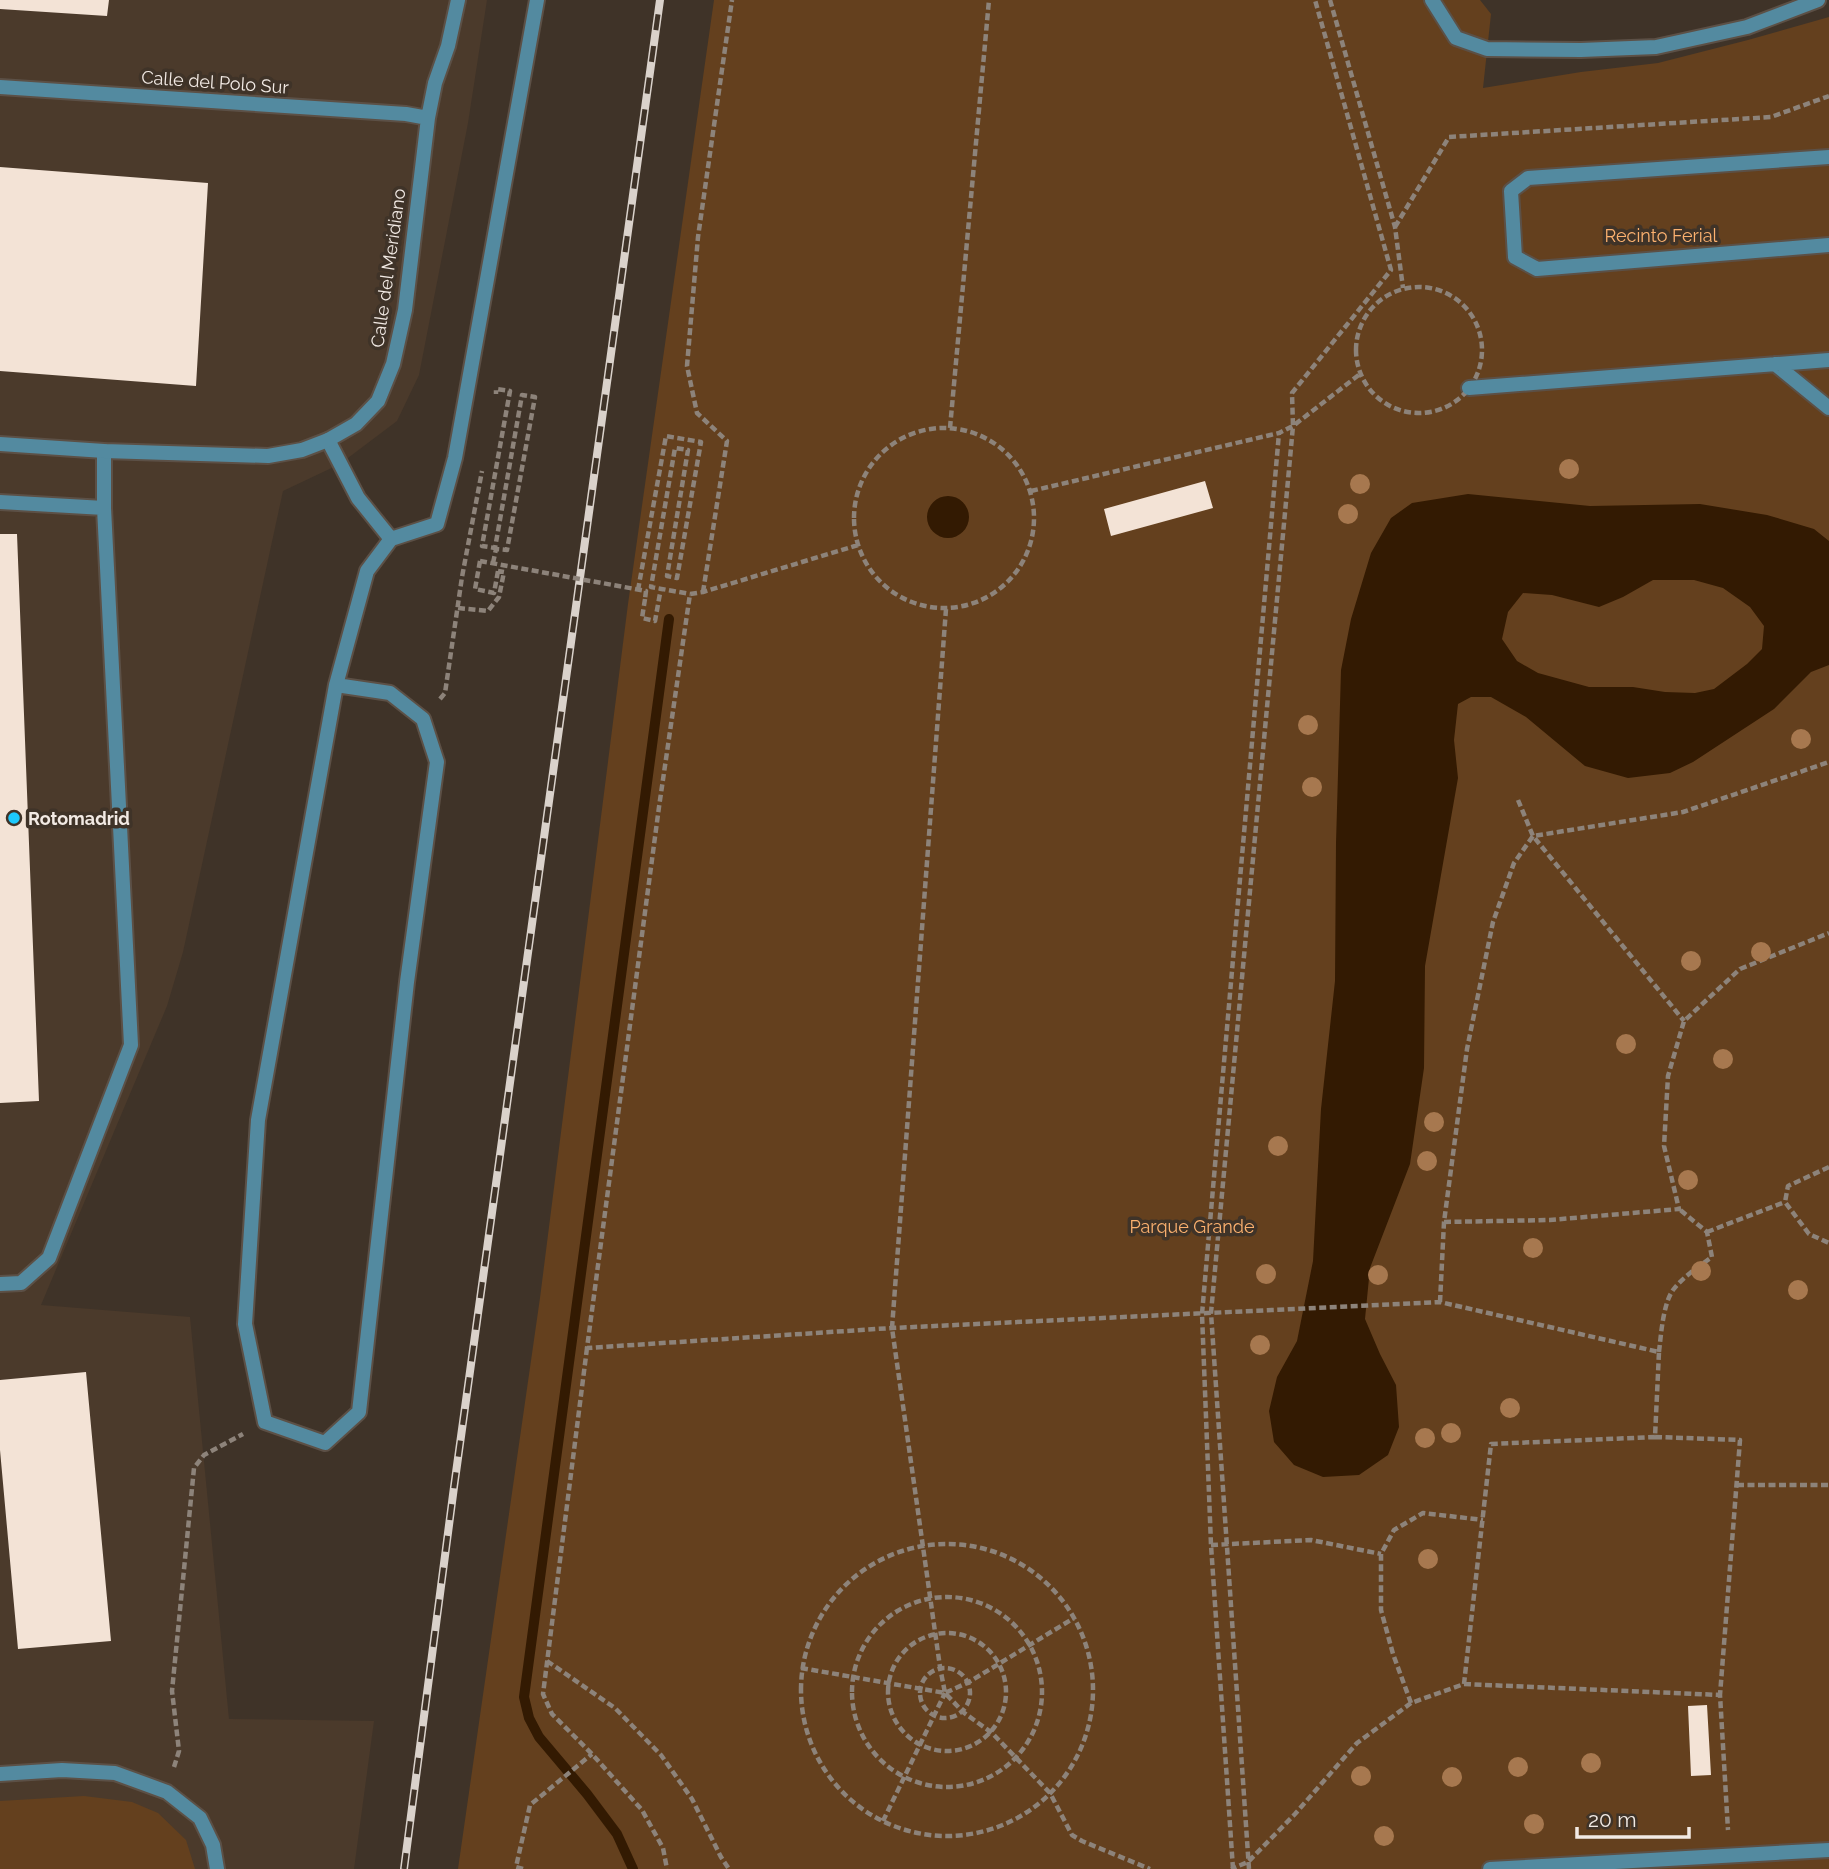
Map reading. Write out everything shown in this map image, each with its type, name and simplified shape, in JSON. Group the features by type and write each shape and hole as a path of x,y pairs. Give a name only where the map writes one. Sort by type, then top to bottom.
{"street":[{"name":"Calle del Meridiano","path":"0,444 104,451 268,456 302,450 328,440 356,424 378,401 393,365 404,310 428,118 458,0"},
{"path":"336,685 390,693 423,719 437,762 407,982 359,1412 326,1443 265,1422 245,1324 258,1120 336,685 367,571 391,539 437,524 455,458 537,0"},
{"path":"1432,0 1456,38 1487,50 1656,47 1747,27 1818,0"},
{"name":"Calle del Polo Sur","path":"0,87 406,114 428,118"},
{"path":"1829,157 1528,178 1511,191 1515,257 1537,269 1829,245"},
{"path":"1469,388 1829,360"},
{"path":"1775,364 1829,408"},
{"path":"328,440 358,498 391,539"},
{"path":"0,1284 21,1283 49,1258 131,1045 104,508 104,451"},
{"path":"0,502 104,508"},
{"path":"0,1774 62,1770 115,1773 167,1792 201,1818 213,1845 217,1869"},
{"path":"1490,1869 1829,1850"}],"path":[{"path":"703,592 727,441 697,413 687,366 698,237 732,0"},
{"path":"950,428 989,0"},
{"path":"1249,1869 1211,1313 1293,426 1292,393 1391,270 1315,0"},
{"path":"1330,0 1395,227 1403,288"},
{"path":"1395,227 1449,137 1771,117 1829,96"},
{"path":"1423,286 1442,290 1459,300 1472,315 1480,333 1482,352 1479,371 1456,402 1439,411 1420,414 1401,411 1384,403 1369,391 1360,374 1355,353 1357,332 1367,312 1383,297 1403,288 1423,286"},
{"path":"1031,491 1279,433 1293,426 1360,374"},
{"path":"494,402 496,389 510,391 482,546 495,548 522,395 535,397 507,550 496,549 494,563"},
{"path":"950,428 977,434 1000,447 1018,466 1031,491 1035,518 1030,546 1018,570 998,590 973,604 946,609 917,604 891,591 871,571 858,545 853,516 858,488 873,462 894,442 921,430 950,428"},
{"path":"1279,433 1202,1314 1211,1545 1232,1869 1248,1862 1295,1814 1357,1743 1411,1703 1464,1684 1720,1695"},
{"path":"638,590 666,436 701,442 677,578 667,576 688,450 675,448 651,587 690,594 703,592 858,545"},
{"path":"423,719 445,693 462,577 482,470"},
{"path":"458,608 488,611 499,597 504,572 498,571 495,593 475,589 480,561 646,591 642,618 655,621 661,588"},
{"path":"667,1869 663,1848 642,1810 552,1714 543,1694 587,1348 690,594"},
{"path":"946,609 892,1328 940,1667 945,1693 963,1712 992,1733 1050,1793 1072,1835 1150,1869"},
{"path":"1440,1302 1444,1223 1467,1049 1493,922 1514,863 1533,836 1683,812 1829,762"},
{"path":"1518,800 1533,836 1684,1021"},
{"path":"1655,1437 1659,1352 1671,1292 1712,1257 1707,1231 1679,1209 1664,1146 1668,1076 1684,1021 1740,969 1829,933"},
{"path":"1829,1167 1788,1186 1785,1202 1809,1234 1829,1243"},
{"path":"1707,1231 1785,1202"},
{"path":"1444,1223 1550,1220 1679,1209"},
{"path":"587,1348 892,1328 1440,1302 1659,1352"},
{"path":"167,1792 179,1751 172,1690 194,1468 204,1455 265,1422"},
{"path":"1464,1684 1491,1444 1655,1437 1740,1440 1720,1695 1731,1856"},
{"path":"1737,1485 1829,1485"},
{"path":"1411,1703 1381,1610 1381,1555 1394,1531 1423,1513 1483,1520"},
{"path":"1211,1545 1311,1540 1340,1544 1381,1555"},
{"path":"964,1544 1001,1554 1035,1573 1055,1591 1074,1618 1089,1655 1093,1692 1088,1730 1074,1762 1050,1793 1023,1814 990,1829 953,1836 917,1833 883,1821 850,1799 828,1776 809,1741 801,1707 801,1668 813,1629 832,1599 856,1575 888,1555 924,1545 964,1544"},
{"path":"930,1597 970,1598 1009,1618 1031,1643 1043,1681 1036,1731 1016,1760 990,1779 945,1789 903,1779 875,1757 852,1713 851,1676 869,1634 902,1606 930,1597"},
{"path":"801,1668 945,1693 969,1682 1074,1618"},
{"path":"935,1633 973,1638 1000,1662 1008,1701 992,1733 963,1751 919,1746 895,1723 887,1682 905,1649 935,1633"},
{"path":"546,1661 615,1709 661,1755 692,1799 729,1869"},
{"path":"940,1667 957,1670 969,1682 970,1698 963,1712 950,1718 934,1717 922,1704 920,1687 927,1674 940,1667"},
{"path":"883,1821 945,1693"},
{"path":"523,1869 516,1867 530,1805 592,1754"}],"shaded area":[{"path":"0,0 487,0 468,123 419,375 397,421 340,464 283,491 183,952 167,1006 41,1305 190,1317 229,1719 374,1721 354,1869 0,1869"},
{"path":"1468,494 1590,506 1700,504 1767,515 1814,529 1829,541 1829,665 1811,672 1774,709 1693,762 1670,773 1628,778 1585,766 1526,717 1491,697 1471,697 1458,704 1454,740 1458,778 1425,966 1424,1068 1410,1164 1370,1268 1365,1319 1396,1385 1399,1427 1388,1455 1359,1475 1323,1477 1294,1465 1274,1442 1269,1411 1277,1377 1297,1341 1313,1261 1321,1109 1335,981 1341,670 1351,619 1371,553 1391,518 1412,503","holes":["1653,580 1694,580 1723,588 1750,607 1764,626 1762,649 1714,689 1695,693 1633,687 1589,687 1538,673 1517,661 1502,639 1508,612 1523,593 1552,595 1599,607"]},
{"path":"948,496 963,502 969,517 963,532 948,538 933,532 927,517 933,502"}],"green space":[{"name":"Parque Grande","path":"714,0 1480,0 1491,14 1483,88 1658,63 1829,17 1829,1869 458,1869 540,1298 628,604"},
{"path":"84,1796 132,1802 158,1813 186,1840 195,1869 0,1869 0,1801"}],"building":[{"path":"0,0 109,0 107,16 0,9"},
{"path":"0,167 208,183 196,386 0,371"},
{"path":"1205,481 1213,508 1111,536 1104,509"},
{"name":"Rotomadrid","path":"0,534 17,534 39,1101 0,1103"},
{"path":"86,1372 111,1641 18,1649 0,1450 0,1380"},
{"path":"1707,1705 1711,1775 1691,1776 1688,1706"}],"waterway":[{"path":"633,1869 617,1834 539,1737 529,1718 524,1697 669,619"}],"railway":[{"path":"404,1869 454,1487 660,0"}],"place":[{"name":"Rotomadrid","path":"14,818"}],"park label":[{"name":"Recinto Ferial","path":"1661,235"}]}
